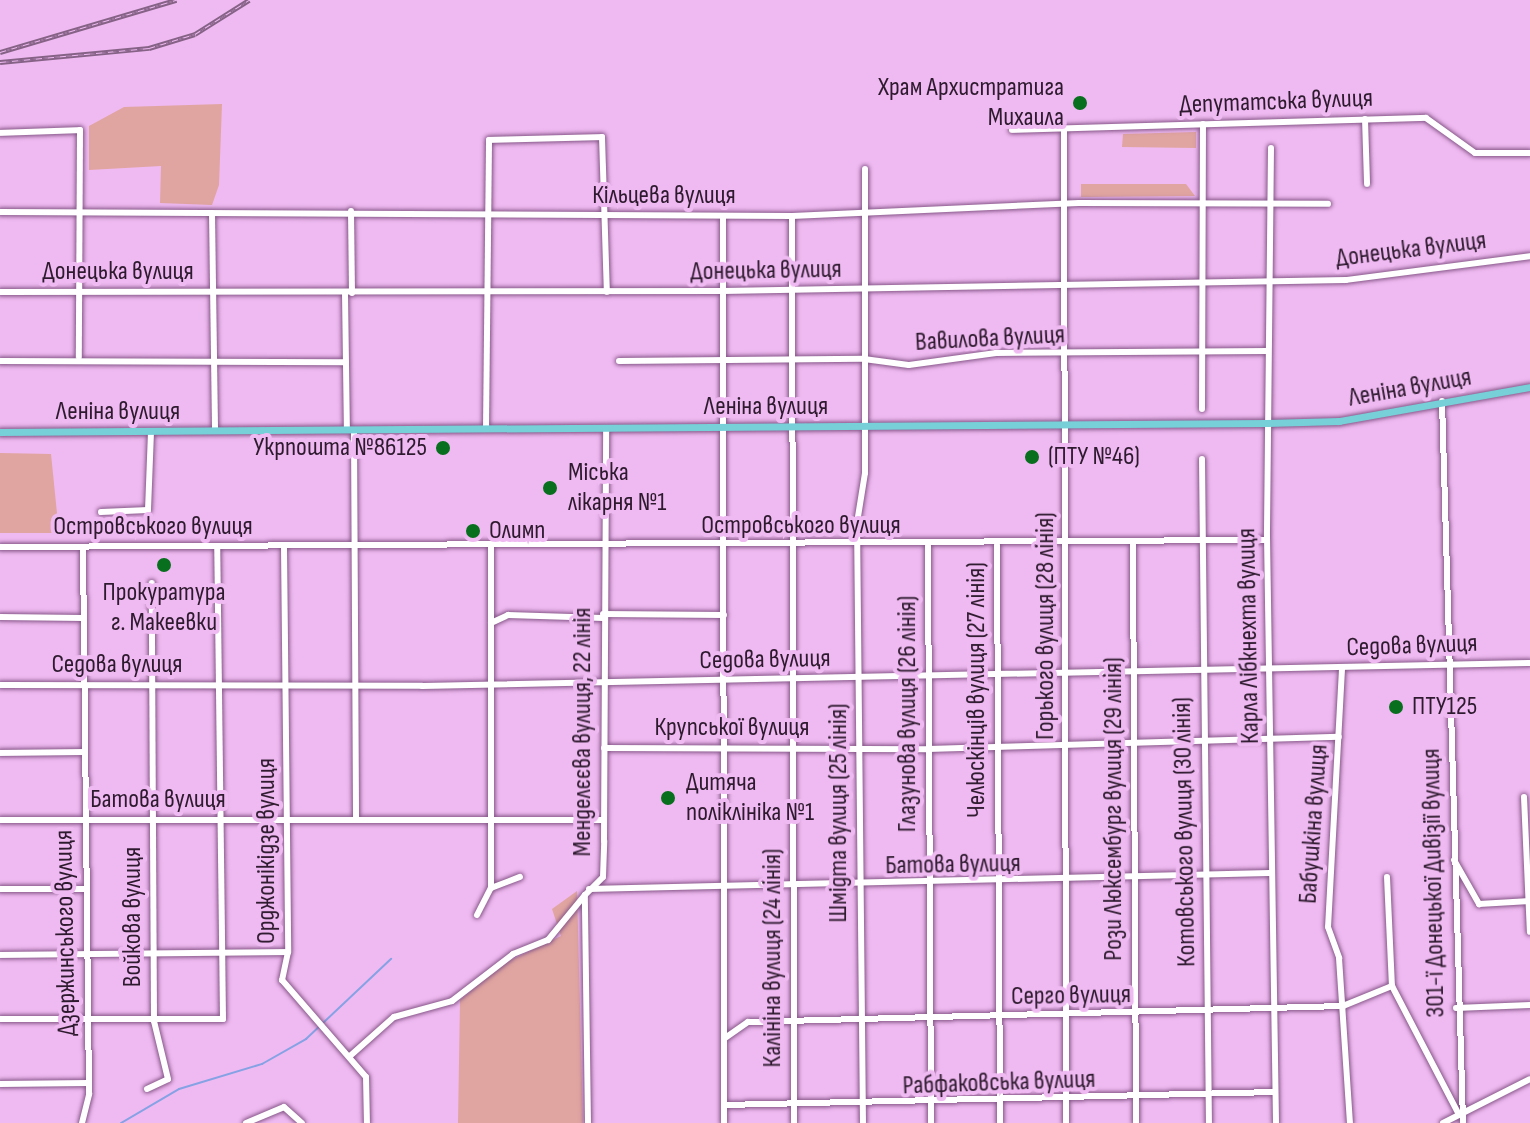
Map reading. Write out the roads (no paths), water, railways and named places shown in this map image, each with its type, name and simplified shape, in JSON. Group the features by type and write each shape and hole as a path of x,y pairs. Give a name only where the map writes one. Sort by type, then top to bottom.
{"main road":[{"name":"Леніна вулиця","path":"0,432 1339,421 1530,387"}],"street":[{"name":"Депутатська вулиця","path":"1012,130 1426,118 1475,153 1530,153"},
{"path":"1365,119 1367,184"},
{"path":"1202,409 1203,124"},
{"name":"Горького вулиця (28 лiнiя)","path":"1064,129 1066,1123"},
{"path":"0,133 80,130 79,357"},
{"path":"486,429 489,140 602,137 607,292"},
{"name":"Карла Лібкнехта вулиця","path":"1271,148 1267,540 1276,1123"},
{"name":"Шмідта вулиця (25 лiнiя)","path":"863,1123 857,545 864,426 862,215 865,169"},
{"name":"Кільцева вулиця","path":"0,212 351,211 792,216 1065,203 1328,204"},
{"path":"351,211 346,362 354,548 356,820"},
{"path":"212,213 215,431"},
{"path":"723,216 724,1123"},
{"name":"Калініна вулиця (24 лiнiя)","path":"792,216 794,1123"},
{"name":"Донецька вулиця","path":"0,292 723,291 1268,281 1408,275 1530,256"},
{"name":"Вавилова вулиця","path":"619,361 864,359 909,365 996,353 1268,351"},
{"path":"0,361 79,357 214,362 346,362"},
{"name":"301-ї Донецької Дивізії вулиця","path":"1442,401 1459,1115 1463,1123"},
{"name":"Менделєєва вулиця, 22 лінія","path":"588,1123 587,892 603,877 606,428"},
{"path":"101,512 148,510 151,432"},
{"name":"Котовського вулиця (30 лiнiя)","path":"1202,459 1209,1123"},
{"name":"Островського вулиця","path":"0,547 793,547 1267,540"},
{"name":"Рози Люксембург вулиця (29 лiнiя)","path":"1133,543 1136,1123"},
{"name":"Челюскінців вулиця (27 лiнiя)","path":"997,545 1000,1123"},
{"name":"Глазунова вулиця (26 лiнiя)","path":"928,546 927,1019 931,1123"},
{"name":"Орджонікідзе вулиця","path":"284,547 288,952 282,980 323,1033 350,1056 366,1077 367,1123"},
{"path":"477,915 491,888 491,547"},
{"name":"Дзержинського вулиця","path":"82,1123 88,1083 82,752 83,548"},
{"path":"0,1019 223,1019 217,548"},
{"name":"Войкова вулиця","path":"147,1089 168,1079 154,1021 152,583"},
{"path":"489,629 492,620 508,615 724,615"},
{"path":"0,617 83,618"},
{"name":"Седова вулиця","path":"0,685 603,683 1269,673 1530,663"},
{"name":"Бабушкіна вулиця","path":"1342,669 1328,927 1343,1006 1350,1123"},
{"name":"Крупської вулиця","path":"604,748 928,749 1339,737"},
{"path":"0,753 82,752"},
{"path":"1524,797 1530,932"},
{"name":"Батова вулиця","path":"0,820 604,820"},
{"path":"1452,857 1479,904 1529,901"},
{"name":"Батова вулиця","path":"587,892 998,884 1270,873"},
{"path":"491,888 520,877"},
{"path":"1387,877 1392,986 1459,1115"},
{"path":"0,889 85,889"},
{"path":"350,1056 394,1017 452,1001 513,954 548,940 587,892"},
{"path":"0,955 222,956 288,952"},
{"name":"Серго вулиця","path":"725,1015 748,1022 1273,1010 1343,1006 1392,986"},
{"path":"1456,1008 1530,1005"},
{"path":"725,1038 748,1022"},
{"path":"1443,1123 1530,1079"},
{"path":"0,1084 88,1083"},
{"name":"Рабфаковська вулиця","path":"724,1105 931,1106 1275,1092"},
{"path":"246,1123 284,1107 302,1123"}],"waterway":[{"path":"121,1123 179,1089 262,1064 306,1039 391,959"}],"railway":[{"path":"0,52 176,0"},
{"path":"0,62 149,48 195,34 249,0"}],"place":[{"name":"Храм Архистратига Михаила","path":"1080,103"},
{"name":"Укрпошта №86125","path":"443,448"},
{"name":"(ПТУ №46)","path":"1032,457"},
{"name":"Міська лікарня №1","path":"550,488"},
{"name":"Олимп","path":"473,531"},
{"name":"Прокуратура г. Макеевки","path":"164,565"},
{"name":"ПТУ125","path":"1396,707"},
{"name":"Дитяча поліклініка №1","path":"668,798"}]}
